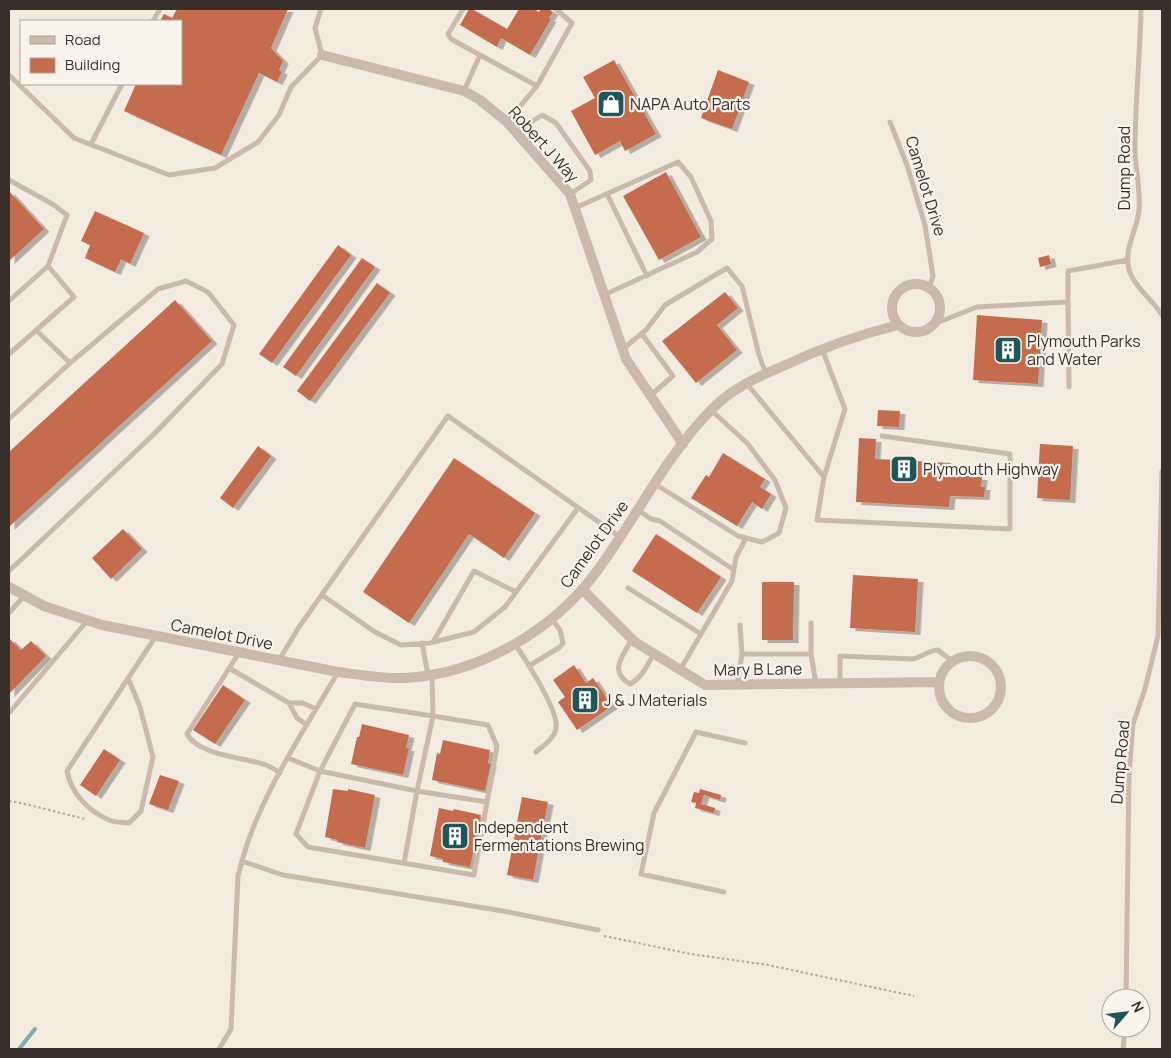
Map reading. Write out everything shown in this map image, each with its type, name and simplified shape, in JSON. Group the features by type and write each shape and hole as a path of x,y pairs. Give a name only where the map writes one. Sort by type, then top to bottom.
{"street":[{"name":"Robert J Way","path":"322,55 464,91 480,100 506,122 570,194 626,359 682,444"},
{"path":"922,284 935,293 940,308 934,324 921,332 905,330 898,325 892,311 895,295 900,289 907,285 922,284"},
{"name":"Camelot Drive","path":"9,587 24,596 87,621 338,672 395,678 430,675 473,663 515,644 552,619 582,590 597,571 682,444 711,410 732,393 766,374 822,349 854,337 898,325"},
{"name":"Mary B Lane","path":"582,590 632,639 705,685 938,682"},
{"path":"967,655 978,656 988,661 995,668 1000,678 1001,688 996,703 986,714 977,718 957,716 948,710 942,702 938,682 942,672 952,661 967,655"}],"lane":[{"path":"154,20 160,9"},
{"path":"9,75 74,138 169,175 215,168 258,142 279,115 291,87 322,55 315,28 322,9"},
{"path":"463,9 448,34 451,39 537,86"},
{"path":"506,122 537,86 572,22 556,9"},
{"name":"Dump Road","path":"1140,9 1135,150 1139,210 1131,237 1128,260 1134,282 1158,307 1162,315"},
{"path":"464,91 480,55"},
{"path":"91,144 121,85"},
{"path":"516,133 542,114 556,123 590,171 591,180 570,194"},
{"name":"Camelot Drive","path":"890,122 907,165 925,225 933,276 929,288"},
{"path":"575,208 678,162 691,177 711,222 712,239 697,252 604,295"},
{"path":"9,180 54,205 67,215 48,266 9,301"},
{"path":"607,194 647,276"},
{"path":"1069,387 1068,271 1128,260"},
{"path":"9,354 74,297 48,266"},
{"path":"622,349 642,334 665,305 727,268 742,286 766,374"},
{"path":"9,419 70,363 158,289 186,280 208,292 234,325 222,364 153,435 9,571"},
{"path":"934,324 977,307 1068,302"},
{"path":"36,330 70,363"},
{"path":"642,334 674,376 650,395"},
{"path":"822,349 845,409 824,477 816,520 1010,529 1010,454 882,436"},
{"path":"747,384 824,477"},
{"path":"656,484 738,536 762,542 779,533 786,508 775,480 747,443 711,410"},
{"path":"279,660 322,595 448,416 620,537"},
{"name":"Dump Road","path":"1126,988 1129,775 1133,724 1145,689 1158,636 1162,472"},
{"path":"322,595 375,632 401,645 433,642 474,632 505,607 578,508"},
{"path":"638,510 651,519 660,521 734,570"},
{"path":"680,670 732,580 736,557 746,538"},
{"path":"433,642 474,571 516,592"},
{"path":"628,588 701,634"},
{"path":"9,613 24,596"},
{"path":"529,666 560,647 563,643 560,630 552,619"},
{"path":"9,713 87,621"},
{"path":"810,623 811,654 816,684"},
{"path":"737,685 742,654 740,625"},
{"path":"128,678 140,707 153,757 142,811 129,823 110,821 90,808 77,796 69,781 67,771 128,678 156,636"},
{"path":"632,639 618,668 618,674 622,679 630,684 634,682 641,675 654,654"},
{"path":"404,863 433,716 430,675 422,643"},
{"path":"515,644 529,666 556,718 554,735 536,752"},
{"path":"840,684 840,656 913,659 919,658 932,650 938,650 952,661"},
{"path":"239,653 187,732 192,742 203,749 268,765 280,773"},
{"path":"742,654 811,654"},
{"path":"229,668 289,703 303,703 316,709"},
{"path":"219,1049 231,1029 236,896 238,876 249,835 288,758 338,672"},
{"path":"289,703 297,718 307,725"},
{"path":"355,704 433,716 488,725 497,746 474,875 308,847 296,834 320,771 355,704"},
{"path":"724,892 641,874 654,813 696,732 745,743"},
{"path":"288,758 320,771 417,791 487,802"},
{"path":"242,861 282,875 503,911 598,932"}],"path":[{"path":"9,801 85,819"},
{"path":"598,932 691,954 768,965 914,996"}],"building":[{"path":"177,9 288,9 271,48 283,61 279,70 282,72 277,82 259,73 221,155 124,111 136,85 182,85 182,20 161,20 164,14 172,18"},
{"path":"469,9 507,29 519,9 534,9 539,12 541,9 548,9 553,12 549,18 551,19 530,55 501,38 497,47 460,25"},
{"name":"NAPA Auto Parts","path":"614,60 656,134 625,151 620,141 595,155 571,111 595,98 583,77"},
{"path":"718,70 749,82 732,129 701,118"},
{"path":"666,172 701,237 659,260 623,196"},
{"path":"9,191 44,229 9,261"},
{"path":"95,211 144,233 130,264 121,259 115,272 85,258 90,245 81,241"},
{"path":"338,245 351,255 272,363 259,354"},
{"path":"1049,255 1051,264 1040,267 1038,258"},
{"path":"362,258 375,267 296,376 283,367"},
{"path":"377,283 390,293 310,401 297,391"},
{"path":"725,292 738,308 717,325 737,350 696,383 662,341"},
{"path":"175,300 212,341 9,527 9,452"},
{"name":"Plymouth Parks and Water","path":"977,315 1042,320 1038,384 973,380"},
{"path":"878,410 900,411 899,427 877,426"},
{"name":"Plymouth Highway","path":"859,438 876,439 875,459 951,463 951,475 982,477 981,487 985,487 984,497 950,496 949,507 856,502"},
{"path":"1040,444 1073,446 1070,500 1037,498"},
{"path":"258,446 271,456 233,508 220,498"},
{"path":"723,453 765,479 760,487 771,494 762,509 752,502 737,526 691,498 706,475 709,477"},
{"path":"454,458 535,513 504,558 469,534 409,623 363,592"},
{"path":"123,529 142,549 111,579 92,558"},
{"path":"656,534 721,577 697,613 632,571"},
{"path":"853,575 918,579 915,632 850,628"},
{"path":"762,582 794,582 793,640 762,640"},
{"path":"9,638 21,650 31,641 46,656 9,694"},
{"name":"J & J Materials","path":"574,665 586,683 593,678 612,706 577,730 558,702 565,697 553,680"},
{"path":"223,685 245,700 215,744 193,730"},
{"path":"362,724 409,735 406,748 409,748 403,775 351,764"},
{"path":"443,740 490,750 488,763 491,764 485,791 432,780 437,753 440,754"},
{"path":"104,749 120,760 96,796 80,785"},
{"path":"160,775 179,781 168,810 149,804"},
{"path":"333,789 348,791 348,789 375,795 365,848 337,842 338,840 325,837"},
{"path":"700,789 721,795 720,800 704,795 701,804 715,808 714,813 695,808 696,803 691,802 694,792 699,793"},
{"path":"522,797 548,802 533,880 507,875"},
{"name":"Independent Fermentations Brewing","path":"439,808 481,815 470,867 443,862 443,859 430,856"}],"waterway":[{"path":"19,1049 35,1029"}],"place":[{"name":"NAPA Auto Parts","path":"611,104"},
{"name":"Plymouth Parks and Water","path":"1008,350"},
{"name":"Plymouth Highway","path":"904,469"},
{"name":"J & J Materials","path":"585,700"},
{"name":"Independent Fermentations Brewing","path":"455,836"}]}
